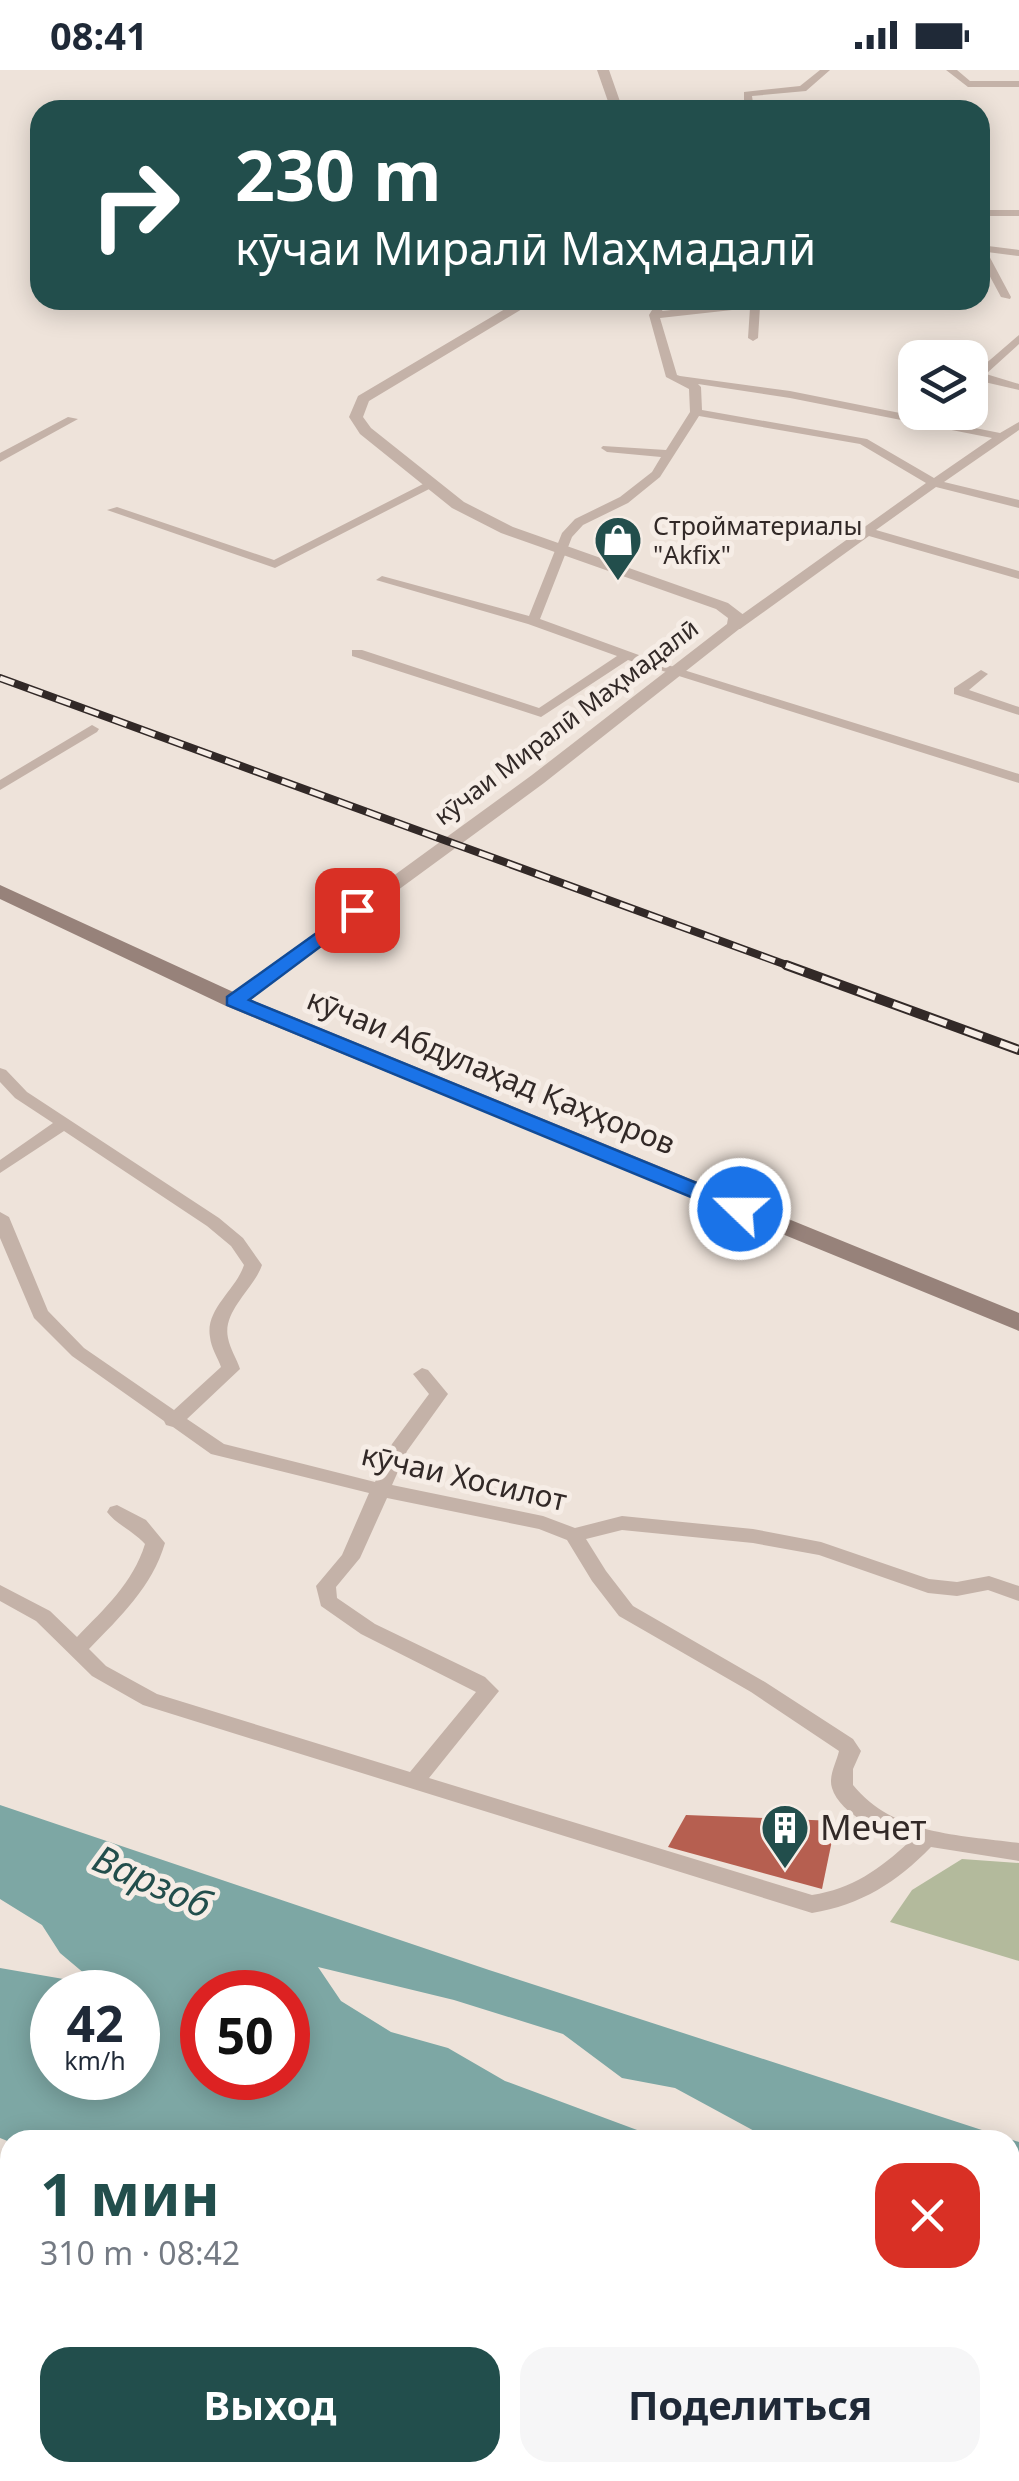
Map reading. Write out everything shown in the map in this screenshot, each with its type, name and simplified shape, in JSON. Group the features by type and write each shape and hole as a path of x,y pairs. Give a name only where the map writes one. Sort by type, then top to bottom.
{"main road":[{"name":"кӯчаи Абдулаҳад Қаҳҳоров","path":"0,891 234,1001 1019,1323"}],"street":[{"path":"603,70 614,100"},
{"path":"748,100 747,94 803,89 825,70"},
{"path":"951,70 968,84 1019,84"},
{"path":"990,213 1019,213"},
{"path":"990,249 1019,253"},
{"path":"990,268 1002,292 1019,285"},
{"name":"кӯчаи Миралӣ Маҳмадалӣ","path":"234,1001 735,626 737,616 722,606 508,530 458,505 366,432 356,417 363,399 513,310"},
{"path":"657,310 654,315 672,378"},
{"path":"654,315 691,310"},
{"path":"753,338 754,310"},
{"path":"1019,338 980,374 984,380 1019,386"},
{"path":"533,620 560,548 579,522 624,500 656,474 696,412 695,388 672,378"},
{"path":"672,378 748,385 906,418 958,424 1002,436"},
{"path":"696,412 863,441 934,483 1019,504"},
{"path":"0,458 72,419"},
{"path":"735,626 1019,425"},
{"path":"608,448 670,454"},
{"path":"113,510 274,564 431,485"},
{"path":"866,531 1019,574"},
{"path":"382,580 533,620 626,656 1019,779"},
{"path":"357,653 541,712 626,656"},
{"path":"981,674 959,691 1019,711"},
{"path":"0,786 92,729"},
{"path":"0,1073 21,1095 213,1222 237,1242 253,1265 251,1276 228,1304 218,1331 231,1369 173,1421"},
{"path":"0,1168 64,1123"},
{"name":"кӯчаи Хосилот","path":"0,1217 40,1314 78,1352 218,1450 542,1523 574,1535 622,1523 753,1536 821,1549 928,1586 957,1589 989,1584 1019,1594"},
{"path":"415,1780 489,1691 368,1630 328,1601 326,1586 350,1558 399,1449 439,1394 422,1374"},
{"path":"78,1648 117,1607 152,1560 155,1544 139,1525 117,1512"},
{"path":"574,1535 598,1576 626,1611 758,1687 846,1745 851,1752 843,1769 842,1788 856,1806 900,1832 1019,1852"},
{"path":"0,1592 43,1616 78,1648 83,1660 150,1700 812,1904 836,1902 897,1870 926,1838"}],"green space":[{"path":"962,1859 1019,1863 1019,1961 890,1922 912,1890"}],"water":[{"name":"Варзоб","path":"0,1805 489,1970 982,2130 753,2130 675,2088 622,2078 563,2034 454,2000 318,1967 341,2001 391,2032 448,2048 505,2081 637,2130 0,2130 0,1968 30,1973 30,2100 160,2100 160,1970 80,1970 60,1953 42,1925 0,1899"}],"building":[{"name":"Мечет","path":"686,1815 836,1821 822,1889 668,1847"}],"railway":[{"path":"0,678 792,967"},
{"path":"786,965 1019,1050"}],"place":[{"name":"Стройматериалы \"Akfix\"","path":"618,582"},
{"name":"Мечет","path":"785,1870"}],"route":[{"path":"357,910 234,1001 740,1209"}]}
